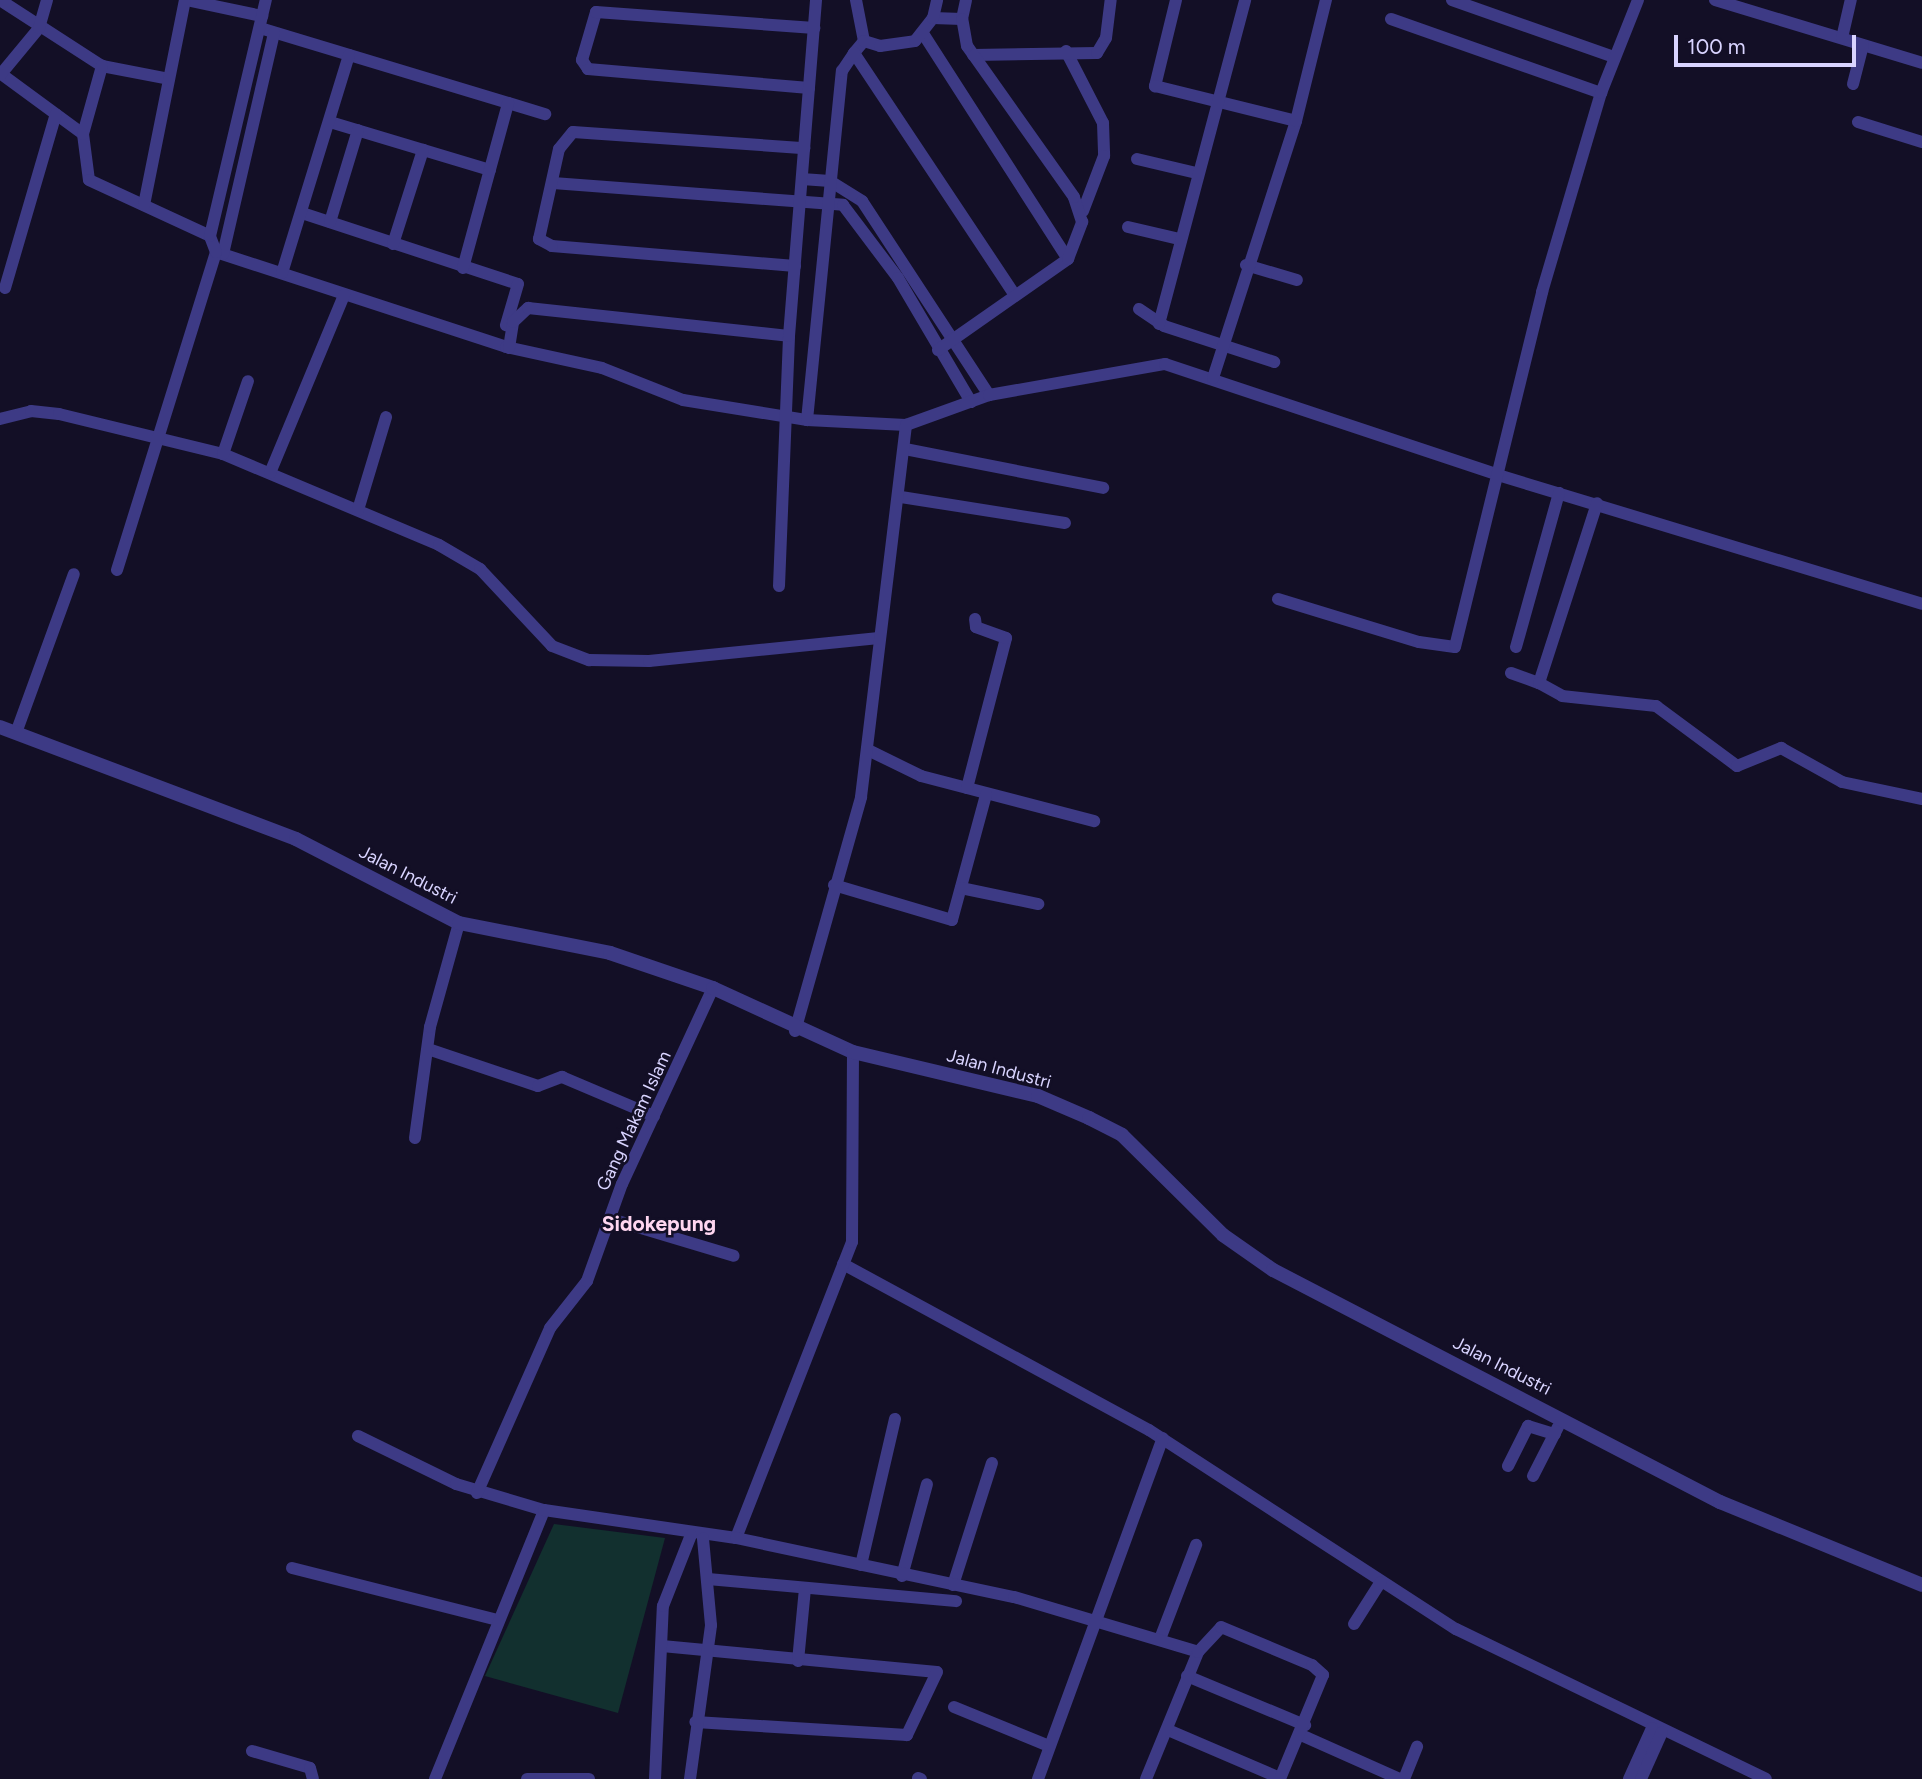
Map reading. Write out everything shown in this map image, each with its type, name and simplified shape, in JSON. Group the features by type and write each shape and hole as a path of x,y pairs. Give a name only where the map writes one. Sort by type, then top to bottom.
{"street":[{"path":"0,0 39,28 102,66 169,79"},
{"path":"47,0 39,28 1,73 83,134"},
{"path":"144,205 186,0 261,22 274,33 545,114"},
{"path":"210,236 266,0"},
{"path":"779,586 789,336 816,0"},
{"path":"856,0 864,41"},
{"path":"864,41 899,45 924,35 933,18 937,0 929,0"},
{"path":"966,0 962,19 973,55 1083,211"},
{"path":"973,55 1101,49 1111,0"},
{"path":"1176,0 1154,85 1296,121"},
{"path":"1159,324 1196,173 1245,0"},
{"path":"1213,378 1246,265 1296,121 1326,0"},
{"path":"1452,0 1614,57"},
{"path":"1278,599 1419,642 1455,646 1542,292 1601,93 1638,0"},
{"path":"1715,0 1922,62"},
{"path":"1842,38 1851,0"},
{"path":"809,88 588,69 582,60 596,12 814,28"},
{"path":"933,18 962,19"},
{"path":"1391,19 1601,93"},
{"path":"117,570 219,253 274,33"},
{"path":"924,35 1068,259"},
{"path":"807,420 842,71 864,41"},
{"path":"1853,85 1863,45"},
{"path":"937,349 954,340 1068,259 1078,245 1083,211 1104,156 1103,123 1066,51"},
{"path":"854,53 1016,295"},
{"path":"282,273 349,55"},
{"path":"102,66 83,134 89,180 210,236 219,253 505,347 602,368 682,400 807,420 906,425 989,394 1153,363 1213,378 1498,475 1922,604"},
{"path":"463,268 508,103"},
{"path":"5,288 55,114"},
{"path":"330,122 490,170"},
{"path":"1858,122 1922,142"},
{"path":"330,222 358,130"},
{"path":"795,266 545,245 539,239 562,141 581,130 804,148"},
{"path":"394,244 423,150"},
{"path":"1137,159 1196,173"},
{"path":"802,179 830,181 862,201 989,394"},
{"path":"553,183 828,201 843,205 871,237 971,402"},
{"path":"302,213 518,284 505,347"},
{"path":"1128,227 1180,239"},
{"path":"1246,265 1297,280"},
{"path":"270,473 344,295"},
{"path":"505,347 513,322 528,308 789,336"},
{"path":"1139,309 1159,324 1222,342 1275,362"},
{"path":"223,454 248,382"},
{"path":"0,419 31,411 160,434 223,454 270,473 358,510 480,569 536,632 589,660 649,661 879,638"},
{"path":"358,510 386,417"},
{"path":"795,1031 861,797 879,638 901,497 906,425"},
{"path":"905,449 1103,488"},
{"path":"1516,647 1559,493"},
{"path":"901,497 1065,523"},
{"path":"1539,683 1597,503"},
{"path":"16,733 74,575"},
{"path":"967,788 1006,638 976,627 975,620"},
{"path":"1511,673 1562,695 1656,706 1738,766 1781,748 1842,782 1922,799"},
{"name":"Jalan Industri","path":"0,727 296,839 459,923 610,953 713,988 795,1031 853,1052 1038,1096 1089,1118 1122,1135 1254,1260 1720,1502 1922,1585"},
{"path":"868,750 921,776 1094,821"},
{"path":"834,885 952,920 986,795"},
{"path":"961,887 1038,904"},
{"path":"415,1138 428,1049 459,923"},
{"name":"Gang Makam Islam","path":"477,1493 550,1328 587,1282 654,1116 713,988"},
{"path":"428,1049 538,1086 562,1077 654,1116"},
{"path":"736,1538 843,1264 856,1205 853,1052"},
{"path":"611,1219 734,1256"},
{"path":"843,1264 1163,1438 1380,1583 1511,1659 1766,1779"},
{"path":"861,1565 895,1419"},
{"path":"1533,1476 1562,1419"},
{"path":"1508,1466 1528,1426 1555,1433"},
{"path":"358,1436 477,1493 544,1510 697,1536 736,1538 953,1585 1160,1639 1199,1652"},
{"path":"1038,1779 1163,1438"},
{"path":"953,1585 992,1463"},
{"path":"902,1576 927,1483"},
{"path":"435,1779 497,1620 544,1510"},
{"path":"655,1779 663,1606 678,1569 697,1536"},
{"path":"690,1779 703,1652 711,1625 706,1574 697,1536"},
{"path":"1160,1639 1196,1545"},
{"path":"292,1568 497,1620"},
{"path":"678,1569 805,1588 956,1601"},
{"path":"1354,1624 1380,1583"},
{"path":"798,1661 805,1588"},
{"path":"1146,1779 1168,1730 1187,1676 1199,1652 1216,1630 1228,1628 1312,1665 1323,1681 1280,1778 1168,1730"},
{"path":"662,1646 798,1661 937,1672 907,1735 695,1722"},
{"path":"1187,1676 1402,1779 1417,1746"},
{"path":"954,1707 1049,1746"},
{"path":"1629,1779 1657,1730"},
{"path":"1641,1779 1657,1730"},
{"path":"252,1751 310,1768 313,1779"},
{"path":"527,1779 589,1779"}],"green space":[{"path":"554,1524 665,1538 618,1713 485,1676"}],"district":[{"name":"Sidokepung","path":"659,1224"}]}
